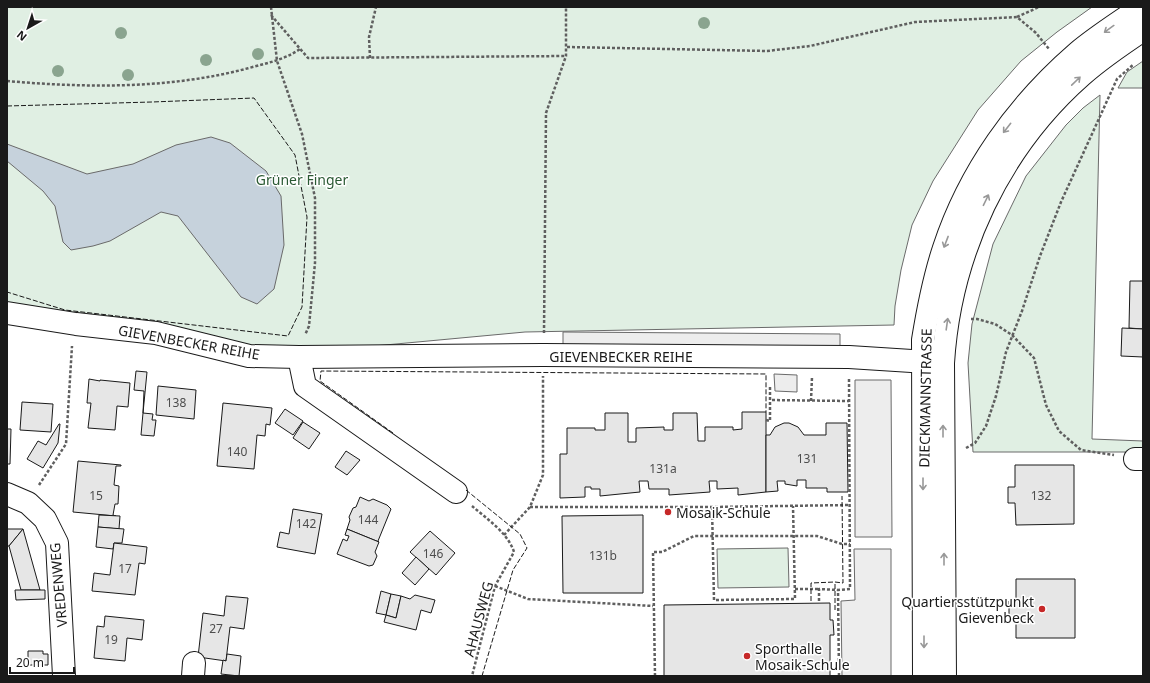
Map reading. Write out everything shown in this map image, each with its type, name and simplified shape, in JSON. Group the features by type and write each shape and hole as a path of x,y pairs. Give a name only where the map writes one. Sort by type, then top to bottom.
{"street":[{"name":"DIECKMANNSTRASSE","path":"945,676 933,362 923,340 927,313 944,249 963,201 984,162 1015,118 1032,97 1078,52 1141,7"},
{"name":"DIECKMANNSTRASSE","path":"924,676 933,362 948,317 955,283 964,252 984,205 1006,165 1028,133 1068,88 1098,62 1143,30"},
{"name":"GIEVENBECKER REIHE","path":"7,313 76,324 156,333 249,356 543,355 849,357 933,362"},
{"path":"299,357 305,386 456,492"},
{"name":"VREDENWEG","path":"7,494 28,503 45,519 57,543 64,676"}],"path":[{"path":"271,7 277,61 302,134 315,198 315,264 310,319 299,357"},
{"path":"370,58 369,36 376,7"},
{"path":"456,492 504,535 530,507 543,475 546,114 566,56 566,7"},
{"path":"567,48 768,51 810,46 915,22 1017,17 1039,7"},
{"path":"271,15 308,58 566,56"},
{"path":"1017,17 1036,33 1052,53"},
{"path":"7,81 40,84 86,85 148,84 220,76 277,61 300,49"},
{"path":"960,451 975,443 986,426 996,396 1006,352 1061,202 1117,79 1139,60"},
{"path":"965,319 977,319 995,324 1012,335 1034,358 1046,405 1059,431 1081,450 1139,459"},
{"path":"28,503 66,444 72,344 76,324"},
{"path":"795,589 850,589 849,357"},
{"path":"766,420 770,421 770,387"},
{"path":"770,400 849,401"},
{"path":"530,507 849,505"},
{"path":"712,507 714,600 795,598 793,506"},
{"name":"AHAUSWEG","path":"472,676 495,586 513,557 514,552 512,546 504,535"},
{"path":"655,676 653,552 662,552 694,536 816,536 842,544 850,544"},
{"path":"495,586 528,599 653,606"},
{"path":"819,589 819,601"},
{"path":"838,590 839,676"}],"green space":[{"name":"Grüner Finger","path":"7,7 1092,7 1057,32 1021,61 978,110 933,181 912,225 901,270 895,306 894,325 525,332 299,353 7,306"},
{"path":"1143,61 1143,88 1118,88 1127,72"},
{"path":"1100,95 1092,439 1143,441 1143,452 973,452 968,363 972,324 993,244 1026,176 1066,125 1083,108"},
{"path":"788,548 789,587 718,588 717,549"}],"shaded area":[{"path":"211,137 230,143 266,171 281,196 284,245 274,289 257,304 241,297 178,216 161,212 110,241 71,250 63,242 55,206 43,191 7,161 7,144 87,174 133,164 176,145"},
{"path":"563,332 840,334 840,348 563,346"},
{"path":"774,374 797,375 797,392 775,391"},
{"path":"855,380 891,380 892,537 855,537"},
{"path":"854,549 891,549 891,676 842,676 841,601 855,600"}],"building":[{"path":"1130,281 1143,281 1143,329 1129,328"},
{"path":"1122,328 1143,329 1143,357 1121,356"},
{"path":"136,371 147,372 143,413 144,391 134,390"},
{"path":"89,379 130,383 128,407 117,406 115,430 88,428 91,403 87,403"},
{"path":"158,386 196,390 194,419 156,415"},
{"path":"22,402 53,404 51,432 20,430"},
{"path":"223,403 272,408 270,425 266,424 265,436 257,435 254,469 217,466"},
{"path":"285,409 303,421 293,435 275,423"},
{"path":"742,412 766,412 766,492 738,495 738,488 717,489 717,481 709,481 710,492 669,495 669,489 649,489 648,481 639,481 640,492 600,496 600,489 585,487 585,497 560,498 560,454 567,454 567,428 595,428 595,430 605,430 605,413 628,413 628,442 636,442 636,428 664,427 664,430 673,430 673,413 697,413 698,441 705,441 705,427 733,427 733,430 742,429"},
{"path":"143,413 153,414 152,420 156,420 154,436 141,435"},
{"path":"303,422 320,433 309,449 293,438"},
{"path":"784,423 789,423 798,427 804,435 826,435 826,423 847,423 848,492 827,492 827,488 806,488 806,480 797,480 797,486 785,484 785,481 777,481 778,491 766,492 766,435 770,435 775,427"},
{"path":"59,424 58,443 43,468 27,459 38,441 46,445"},
{"path":"7,429 11,429 10,464 7,464"},
{"path":"346,451 360,460 347,475 335,467"},
{"path":"78,461 121,465 116,466 114,485 119,486 118,504 115,504 113,515 116,516 73,512"},
{"path":"1015,465 1074,465 1074,524 1016,525 1015,503 1008,503 1008,487 1015,487"},
{"path":"360,497 369,501 373,499 387,505 391,509 378,541 379,542 347,529 350,520 349,517 353,508 356,507"},
{"path":"293,509 322,514 315,554 277,547 280,532 289,534"},
{"path":"99,515 120,516 119,529 98,527"},
{"path":"643,515 643,593 563,593 562,516"},
{"path":"98,527 124,529 122,543 114,543 113,549 96,547"},
{"path":"7,529 23,529 9,546 7,546"},
{"path":"23,529 40,590 21,590 9,546"},
{"path":"347,529 379,542 375,552 377,556 373,565 369,566 337,554 343,539 347,541 349,536 345,535"},
{"path":"430,531 455,553 436,575 410,552"},
{"path":"114,543 147,547 145,564 139,563 135,595 92,591 94,573 110,575"},
{"path":"416,557 429,569 415,585 402,573"},
{"name":"Quartiersstützpunkt Gievenbeck","path":"1016,579 1075,579 1075,638 1016,638 1016,617 1009,617 1009,601 1016,601"},
{"path":"15,590 45,590 45,599 16,600"},
{"path":"381,591 391,594 386,615 376,613"},
{"path":"391,594 401,596 396,618 386,615"},
{"path":"415,595 435,600 431,613 421,610 416,630 384,622 386,615 396,618 401,596 410,599"},
{"path":"226,596 248,598 244,629 230,627 226,661 198,657 203,613 224,616"},
{"name":"Sporthalle Mosaik-Schule","path":"830,603 830,620 833,620 834,635 830,635 830,676 664,676 664,605"},
{"path":"105,616 144,620 142,640 127,638 125,661 94,658 97,626 104,627"},
{"path":"28,651 43,651 43,654 48,654 48,665 28,665"},
{"path":"227,654 241,656 239,676 221,674 223,660 226,661"}],"fence":[{"path":"7,106 254,98 295,155 307,217 302,307 288,336 65,310 7,292"},
{"path":"393,433 320,381 321,371 766,374 766,412"},
{"path":"466,490 520,534 527,548 513,570 482,676"},
{"path":"835,610 835,582 843,583 842,496"},
{"path":"811,601 811,583 835,582"},
{"path":"650,676 659,676"}],"place":[{"name":"Mosaik-Schule","path":"668,512"},
{"name":"Quartiersstützpunkt Gievenbeck","path":"1042,609"},
{"name":"Sporthalle Mosaik-Schule","path":"747,656"}]}
